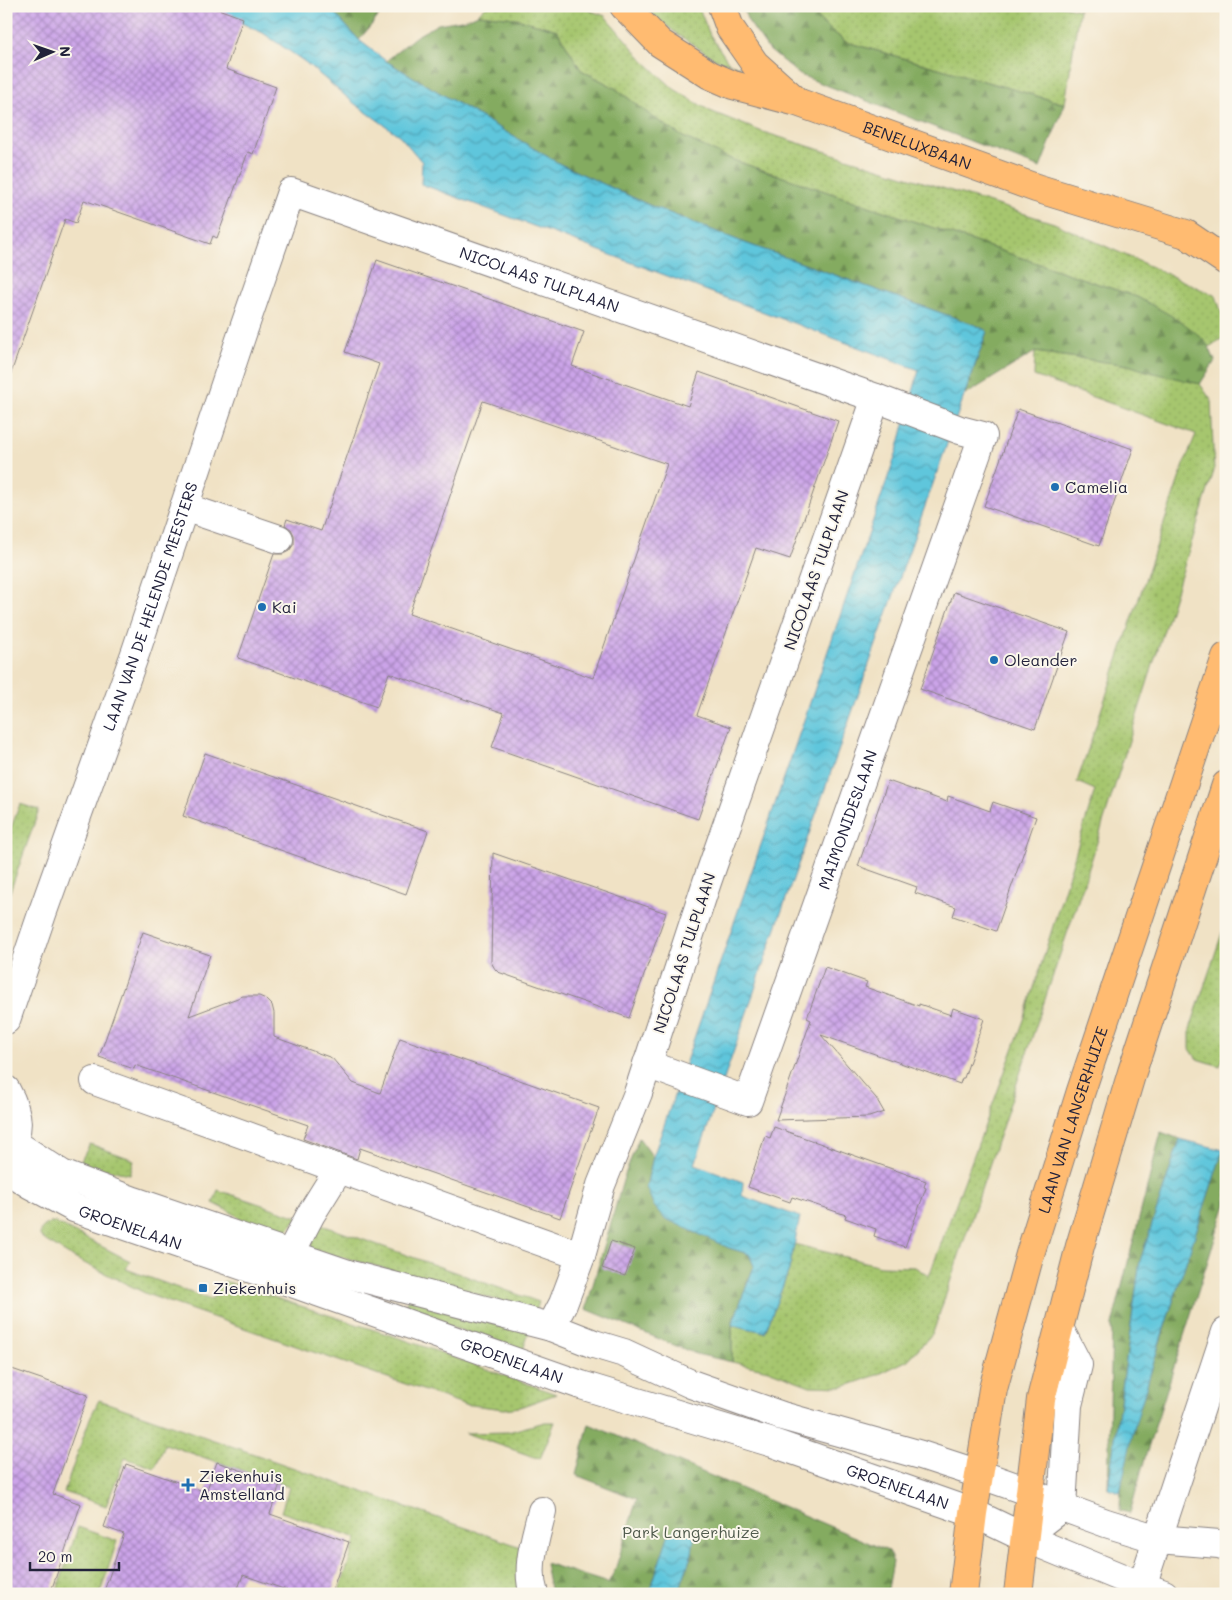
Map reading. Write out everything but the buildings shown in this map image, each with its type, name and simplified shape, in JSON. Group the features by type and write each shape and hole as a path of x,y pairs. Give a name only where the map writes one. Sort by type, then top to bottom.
{"main road":[{"name":"BENELUXBAAN","path":"624,6 660,43 710,75 733,85 797,102 1036,188 1186,234 1226,261"},
{"path":"722,6 730,28 755,64 797,102"},
{"path":"1186,234 1226,237"},
{"name":"LAAN VAN LANGERHUIZE","path":"963,1594 973,1513 993,1389 1030,1254 1081,1091 1226,657"},
{"path":"1018,1594 1023,1537 1041,1399 1080,1246 1132,1072 1226,785"}],"street":[{"name":"NICOLAAS TULPLAAN","path":"291,192 876,398 707,882 658,1068 638,1093 601,1185 581,1256 563,1304 551,1326"},
{"name":"LAAN VAN DE HELENDE MEESTERS","path":"6,1020 44,906 136,651 291,192"},
{"name":"MAIMONIDESLAAN","path":"658,1068 748,1101 972,433 876,398"},
{"path":"184,507 279,539"},
{"path":"96,1081 581,1256"},
{"path":"6,1090 15,1106 18,1124 10,1150"},
{"name":"GROENELAAN","path":"10,1150 62,1174 134,1201 351,1275 551,1326 594,1344 624,1353 691,1384 782,1416 921,1455 979,1474 1030,1492 1062,1507 1100,1521 1158,1539 1226,1546"},
{"name":"GROENELAAN","path":"6,1169 74,1208 290,1282 580,1386 773,1443 973,1513 1023,1537 1153,1590"},
{"path":"290,1254 311,1214 340,1169"},
{"path":"1023,1537 1062,1507 1068,1405 1078,1365 1059,1328"},
{"path":"1153,1590 1158,1539 1226,1332"},
{"path":"534,1594 531,1584 532,1551 542,1511"}],"green space":[{"path":"328,6 387,6 359,40"},
{"path":"486,6 578,6 605,16 644,61 674,89 710,111 760,131 1054,223 1216,296 1226,326 1226,336 1209,347 1184,325 1137,297 733,160 683,137 615,88 581,70 557,30 515,18 478,14"},
{"path":"642,6 698,6 710,35 729,63 741,68 715,59 677,34"},
{"path":"742,6 811,6 822,23 846,42 1065,104 1040,168 800,75 768,49 748,21"},
{"path":"811,6 1063,6 1079,10 1065,104 846,42 822,23"},
{"path":"478,14 515,18 557,30 581,70 615,88 683,137 733,160 1137,297 1195,332 1209,347 1215,361 1200,384 1128,365 1035,352 965,395 987,331 975,325 745,243 649,205 560,164 386,61 415,37 438,24 467,19"},
{"path":"1035,352 1128,365 1200,384 1211,400 1214,471 1087,874 933,1333 908,1360 877,1375 843,1387 810,1386 768,1370 732,1362 732,1325 765,1332 789,1270 794,1244 881,1266 915,1267 929,1276 1024,1020 1095,790 1077,782 1184,464 1196,434 1034,376"},
{"path":"20,804 39,810 6,903 6,841"},
{"path":"1226,921 1226,1051 1220,1066 1197,1059 1190,1049 1190,1029"},
{"path":"1161,1132 1180,1139 1140,1261 1108,1488 1112,1325"},
{"path":"639,1138 653,1157 646,1187 729,1248 749,1254 754,1266 732,1325 732,1362 696,1354 586,1309 624,1177"},
{"path":"90,1144 134,1160 130,1174 97,1168 77,1168"},
{"path":"1223,1150 1226,1152 1226,1204 1145,1458 1130,1513 1120,1511 1123,1478 1134,1427"},
{"path":"218,1190 298,1217 282,1237 262,1232 213,1203"},
{"path":"54,1222 130,1261 126,1269 208,1299 213,1298 224,1281 405,1340 556,1394 520,1407 504,1409 463,1404 149,1295 74,1258 46,1241 40,1236 41,1230 46,1225"},
{"path":"319,1224 539,1302 536,1311 310,1249"},
{"path":"409,1296 529,1332 523,1350 403,1312"},
{"path":"99,1400 524,1548 529,1594 348,1594 339,1591 357,1538 281,1512 289,1487 165,1444 155,1468 125,1458 106,1506 64,1492 90,1418"},
{"path":"545,1422 555,1422 540,1459 465,1433 508,1432"},
{"name":"Park Langerhuize","path":"589,1424 888,1551 893,1562 887,1594 678,1594 692,1553 668,1537 649,1594 551,1594 545,1563 608,1583 615,1570 637,1499 576,1475"},
{"path":"78,1527 117,1541 100,1594 56,1594"}],"water":[{"path":"205,6 328,6 359,40 386,61 560,164 649,205 745,243 975,325 987,331 781,913 695,1164 743,1182 742,1196 800,1217 789,1270 765,1332 732,1325 754,1266 749,1254 729,1248 664,1218 654,1206 646,1187 653,1157 897,451 919,370 421,184 422,162 400,136 355,104 305,62 263,33"},
{"path":"1180,1139 1223,1150 1161,1338 1134,1428 1120,1492 1108,1488 1140,1261"},
{"path":"680,1525 691,1527 695,1532 692,1553 678,1594 649,1594 668,1536"}],"place":[{"name":"Camelia","path":"1055,487"},
{"name":"Kai","path":"262,607"},
{"name":"Oleander","path":"994,660"},
{"name":"Ziekenhuis","path":"203,1288"},
{"name":"Ziekenhuis Amstelland","path":"188,1485"}]}
